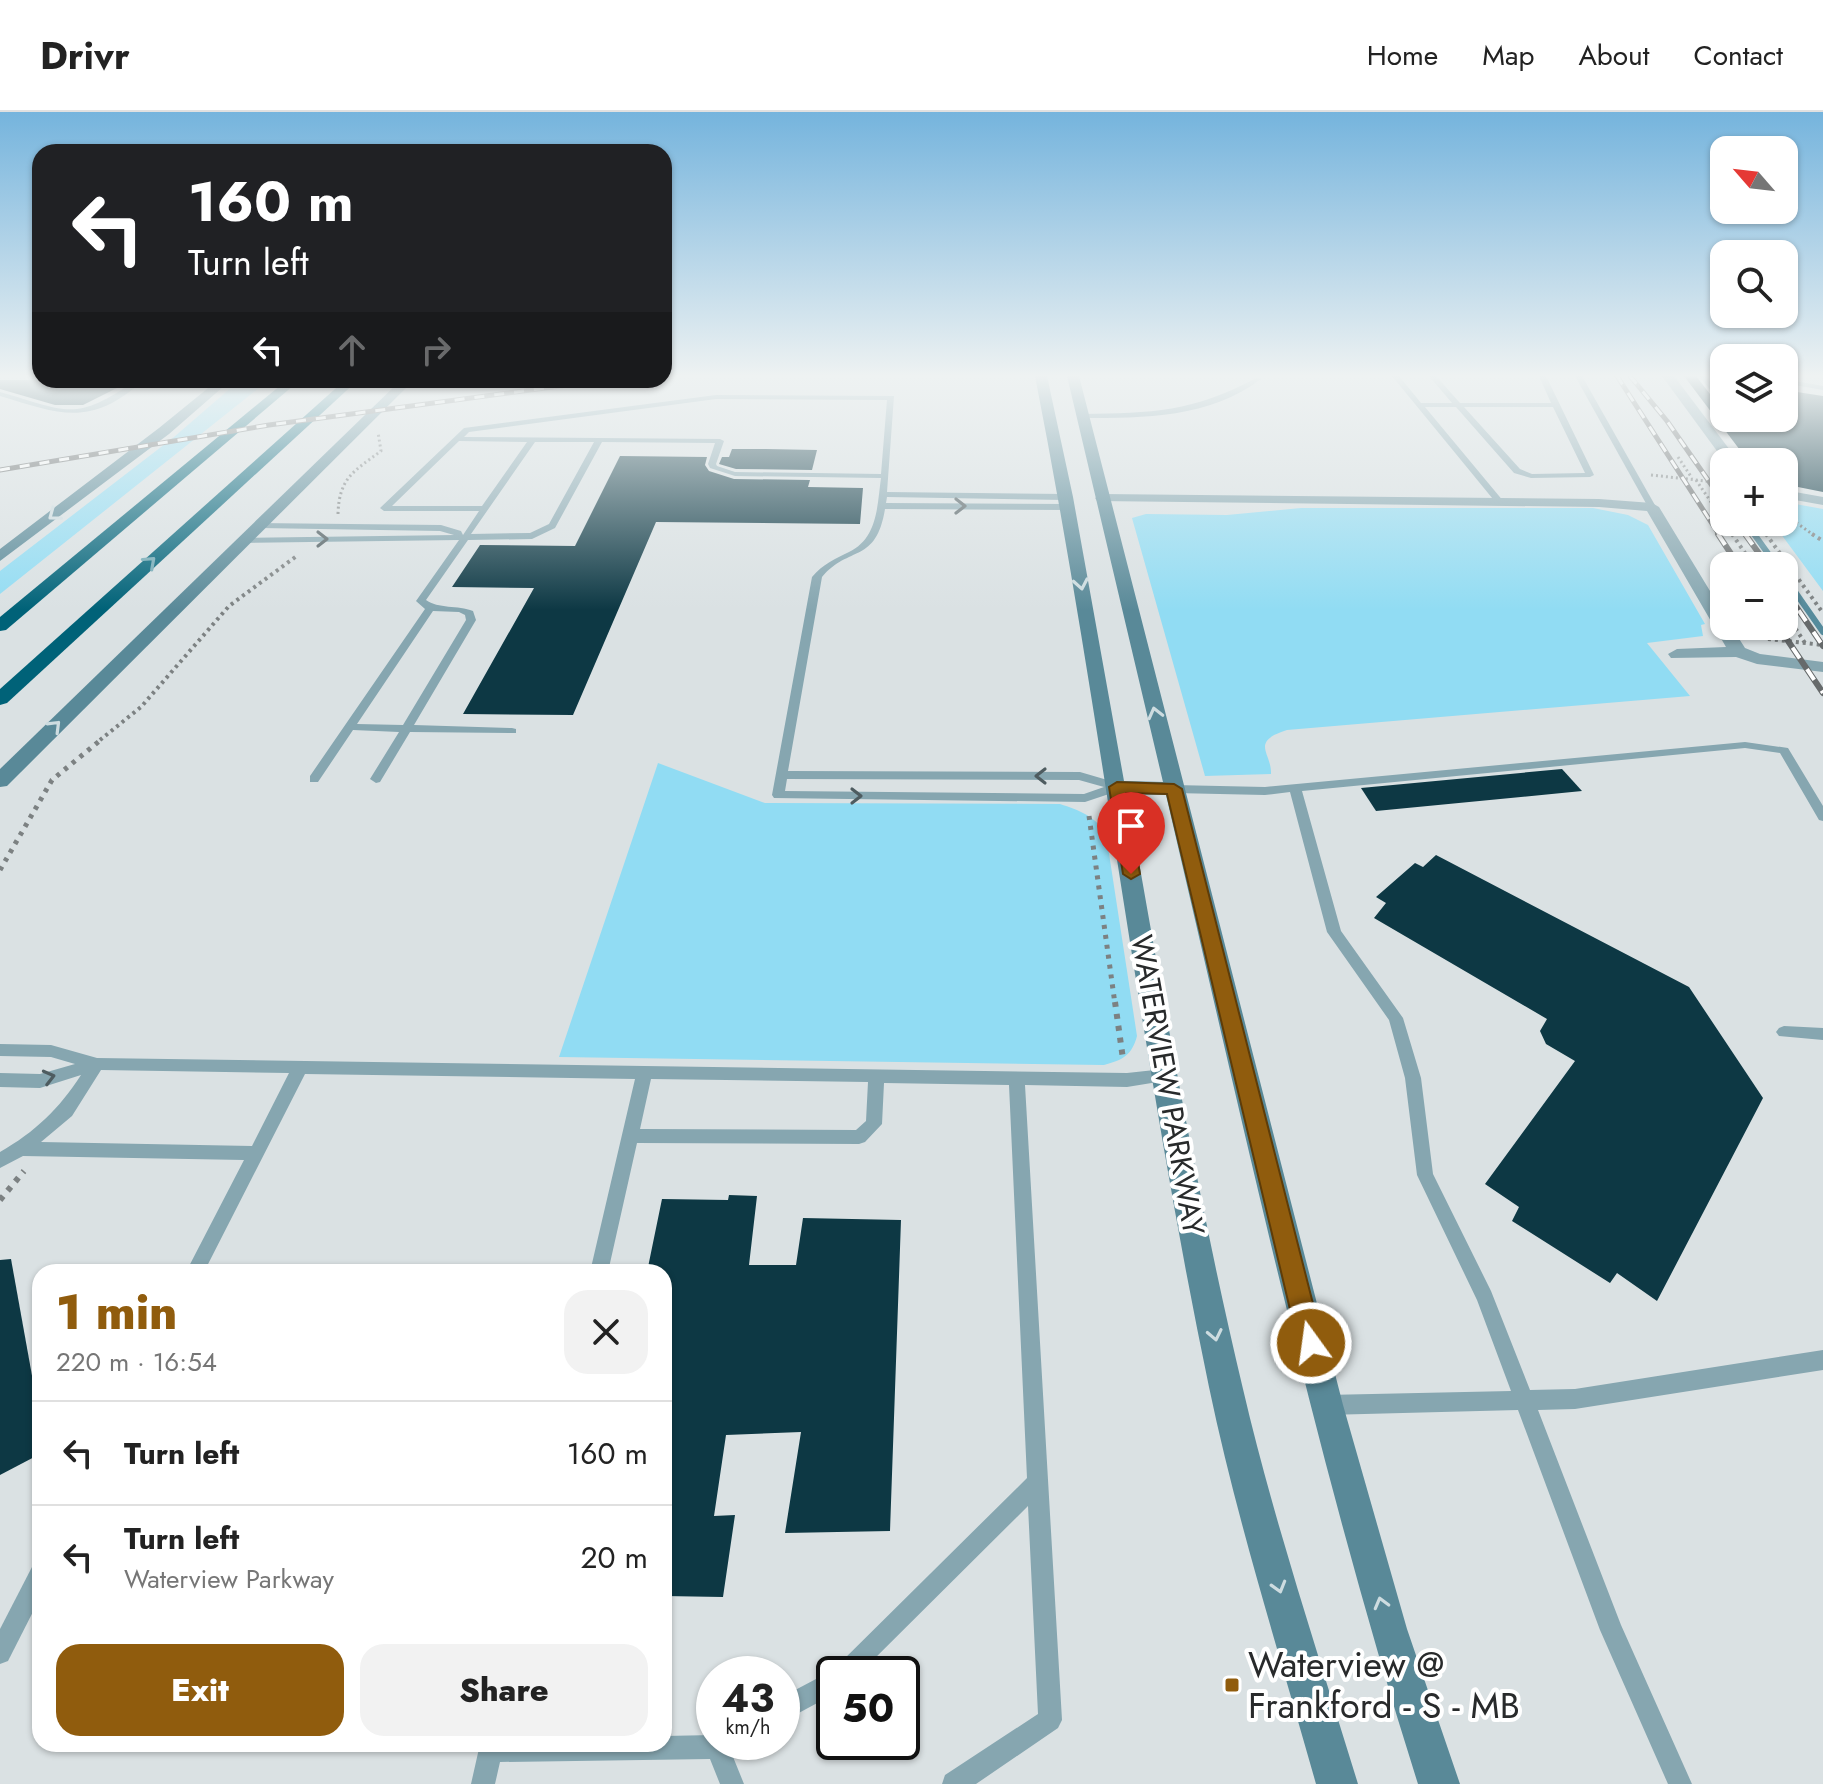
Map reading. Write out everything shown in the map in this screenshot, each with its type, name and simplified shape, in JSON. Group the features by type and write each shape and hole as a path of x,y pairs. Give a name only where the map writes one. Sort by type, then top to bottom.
{"highway":[{"path":"0,626 205,454"},
{"path":"0,699 270,454"},
{"path":"0,606 87,552"}],"main road":[{"path":"0,556 134,454"},
{"path":"0,781 332,454"},
{"name":"WATERVIEW PARKWAY","path":"1068,454 1174,789 1326,1405 1388,1629 1439,1784"},
{"name":"WATERVIEW PARKWAY","path":"1084,454 1085,503 1117,787 1164,1075 1226,1389 1260,1520 1337,1784"},
{"path":"1117,787 1174,789"}],"street":[{"path":"1798,497 1823,501"},
{"path":"1085,503 1228,508 1282,500 1608,503 1652,507 1738,652 1757,659 1823,667"},
{"path":"1677,654 1738,652 1750,647 1823,655"}],"lane":[{"path":"442,454 384,508 484,509"},
{"path":"376,779 471,620 470,613 460,609 430,608 421,601 522,454"},
{"path":"244,541 532,536 552,526 591,454"},
{"path":"715,454 712,464 714,468 735,474 883,476"},
{"path":"885,454 880,525 866,546 830,563 817,577 778,795 1085,798 1117,787"},
{"path":"1460,454 1500,502"},
{"path":"1504,454 1523,474 1590,475 1580,454"},
{"path":"1622,454 1652,507"},
{"path":"883,494 1085,503"},
{"path":"882,506 1085,503"},
{"path":"260,525 441,528 466,535"},
{"path":"314,779 430,608"},
{"path":"349,727 512,731"},
{"path":"1174,789 1265,791 1745,745 1784,750 1823,817"},
{"path":"782,775 1080,776 1117,787"},
{"path":"1295,788 1334,932 1396,1018 1413,1078 1425,1175 1485,1297 1611,1630 1680,1784"},
{"path":"1784,1032 1823,1034"},
{"path":"0,1050 51,1051 97,1064 1017,1079 1127,1080 1164,1075"},
{"path":"0,1080 40,1081 97,1064"},
{"path":"0,1161 21,1149 66,1111 97,1064"},
{"path":"199,1264 300,1068"},
{"path":"601,1264 644,1074"},
{"path":"630,1136 859,1137 874,1124 876,1077"},
{"path":"954,1784 1050,1720 1017,1079"},
{"path":"21,1149 256,1153"},
{"path":"1326,1405 1525,1401 1620,1393 1823,1360"},
{"path":"861,1656 1038,1482"},
{"path":"0,1653 32,1591"},
{"path":"672,1745 696,1745"},
{"path":"483,1784 491,1752"},
{"path":"725,1760 732,1784"}],"path":[{"path":"332,525 338,517 339,494 343,485 377,454"},
{"path":"1678,457 1710,502"},
{"path":"1646,474 1710,481"},
{"path":"1798,524 1823,541"},
{"path":"1768,536 1823,613"},
{"path":"0,870 52,780 141,707 229,606 317,539"},
{"path":"1798,632 1806,644"},
{"path":"1775,640 1823,645"},
{"path":"1089,816 1123,1059"},
{"path":"0,1200 25,1170"}],"shaded area":[{"path":"152,454 176,454 0,594 0,571"},
{"path":"1798,505 1823,509 1823,591 1798,557 1798,552 1794,552 1782,536 1798,536"},
{"path":"1301,508 1593,508 1628,515 1648,525 1705,624 1701,625 1703,636 1647,643 1690,696 1287,730 1275,734 1266,744 1271,774 1205,776 1132,518 1146,514 1227,515"},
{"path":"658,763 765,803 1060,804 1086,814 1106,834 1137,1036 1132,1048 1121,1059 1104,1065 559,1057"}],"building":[{"path":"730,454 816,454 812,470 736,469 719,464 722,457 729,457"},
{"path":"1798,454 1823,454 1823,492 1798,487"},
{"path":"620,456 707,457 705,465 709,471 734,479 810,480 808,487 863,488 860,524 656,522 573,715 463,714 534,588 452,587 480,545 575,546"},
{"path":"1562,769 1582,791 1376,811 1361,788"},
{"path":"1436,855 1689,987 1763,1098 1657,1301 1617,1273 1610,1283 1512,1221 1519,1207 1485,1184 1575,1061 1546,1044 1540,1031 1547,1019 1374,918 1386,903 1376,897 1415,863 1423,867"},
{"path":"729,1195 757,1196 749,1265 796,1265 803,1218 901,1220 890,1531 785,1533 801,1432 726,1435 714,1516 735,1515 723,1597 672,1596 672,1264 649,1264 662,1199 728,1200"},
{"path":"11,1259 32,1376 32,1458 0,1475 0,1260"}],"waterway":[{"path":"1755,536 1767,552"},
{"path":"1798,596 1823,632"}],"railway":[{"path":"0,470 95,454"},
{"path":"1667,454 1710,520"},
{"path":"1690,454 1710,483"},
{"path":"1719,536 1730,552"},
{"path":"1746,536 1758,552"},
{"path":"1798,609 1823,646"},
{"path":"1787,640 1823,693"}],"place":[{"name":"Waterview @ Frankford - S - MB","path":"1232,1685"}],"route":[{"path":"1131,874 1117,787 1174,789 1311,1343"}]}
